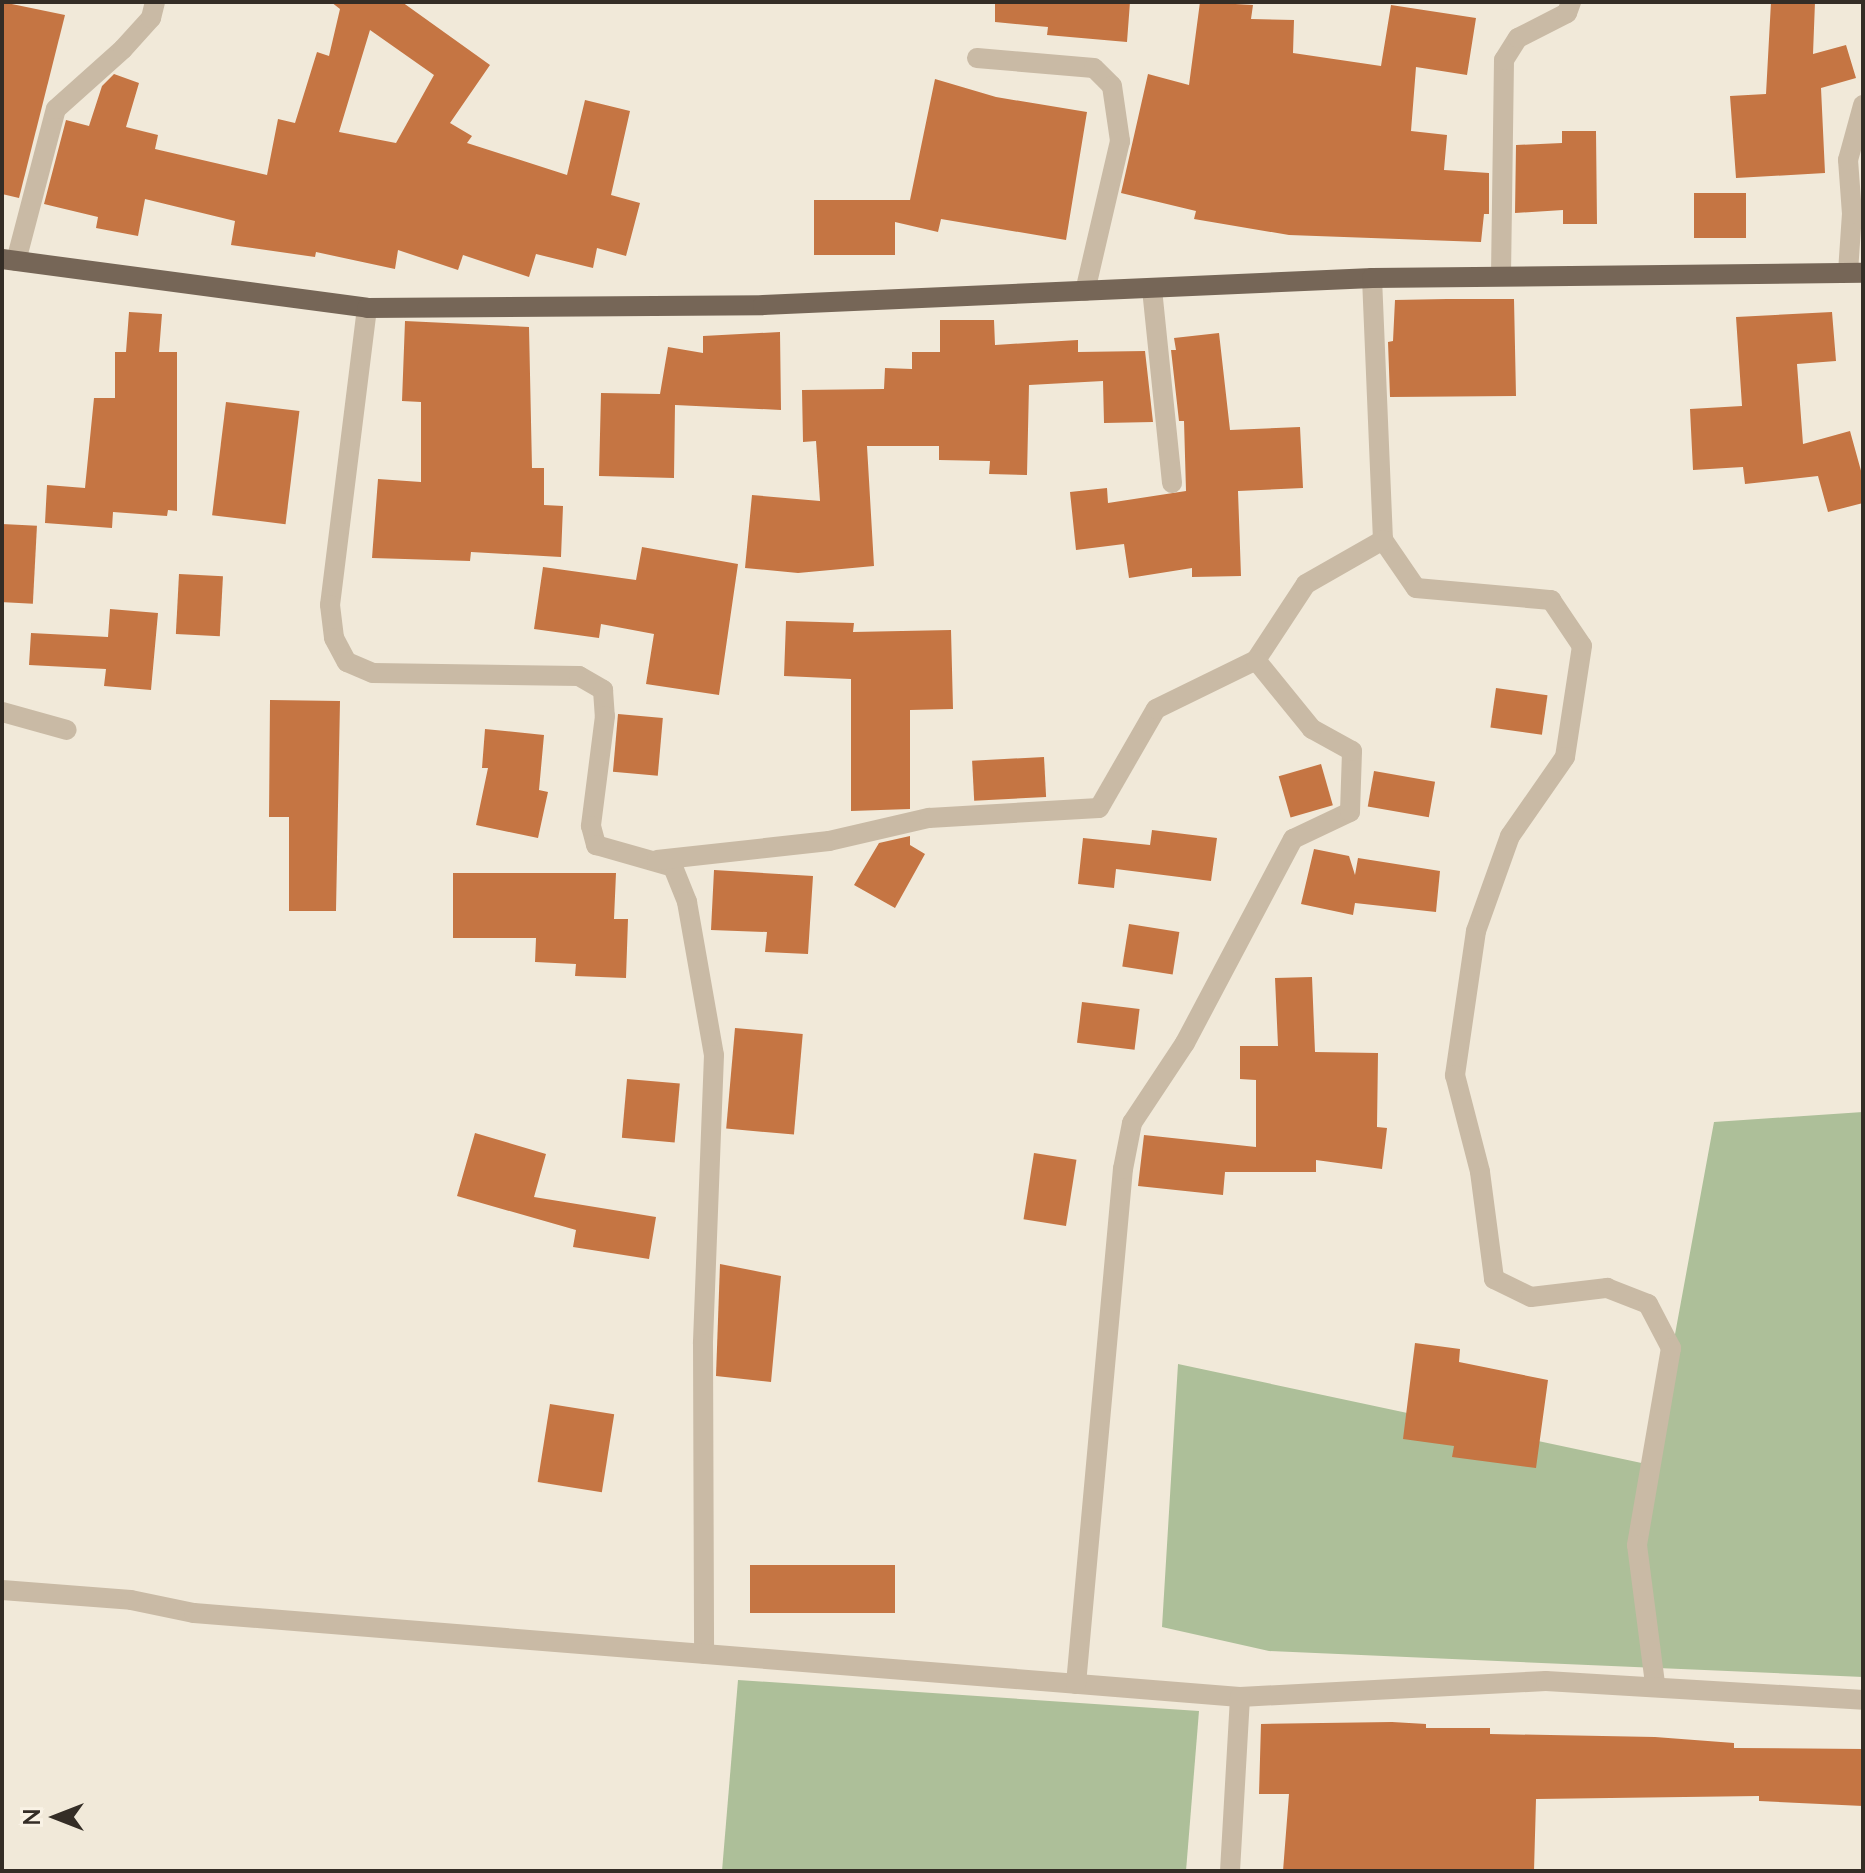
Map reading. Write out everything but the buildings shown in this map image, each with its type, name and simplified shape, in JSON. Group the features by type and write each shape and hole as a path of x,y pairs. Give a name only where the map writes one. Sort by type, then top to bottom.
{"main road":[{"path":"9,260 367,308 763,305 1372,278 1855,273"}],"street":[{"path":"9,260 56,109 142,29 155,2"},
{"path":"1501,275 1504,60 1518,38 1567,13 1571,2"},
{"path":"977,58 1094,68 1112,86 1120,141 1085,291"},
{"path":"1855,273 1848,160 1863,105"},
{"path":"1372,278 1383,540 1416,588 1551,600 1582,646 1565,757 1510,836 1476,931 1455,1075 1480,1172 1494,1279 1531,1297 1607,1288 1648,1304 1671,1348 1637,1545 1655,1684"},
{"path":"1152,289 1172,483"},
{"path":"367,308 330,605 334,638 347,662 373,673 579,676 603,690 605,716 591,826 596,845 673,867 687,902 714,1055 703,1344 704,1654"},
{"path":"657,860 829,841 929,818 1099,808 1156,709 1256,660 1306,584 1383,540"},
{"path":"1076,1684 1123,1169 1132,1123 1185,1043 1293,839 1350,812 1352,751 1312,729 1256,660"},
{"path":"2,712 67,730"},
{"path":"2,1590 131,1600 194,1613 1240,1697 1546,1681 1655,1684 1863,1700"},
{"path":"1230,1871 1240,1697"}],"green space":[{"path":"1863,1112 1863,1677 1269,1651 1162,1627 1178,1364 1651,1465 1714,1122"},
{"path":"738,1680 1199,1711 1186,1871 722,1871"}]}
